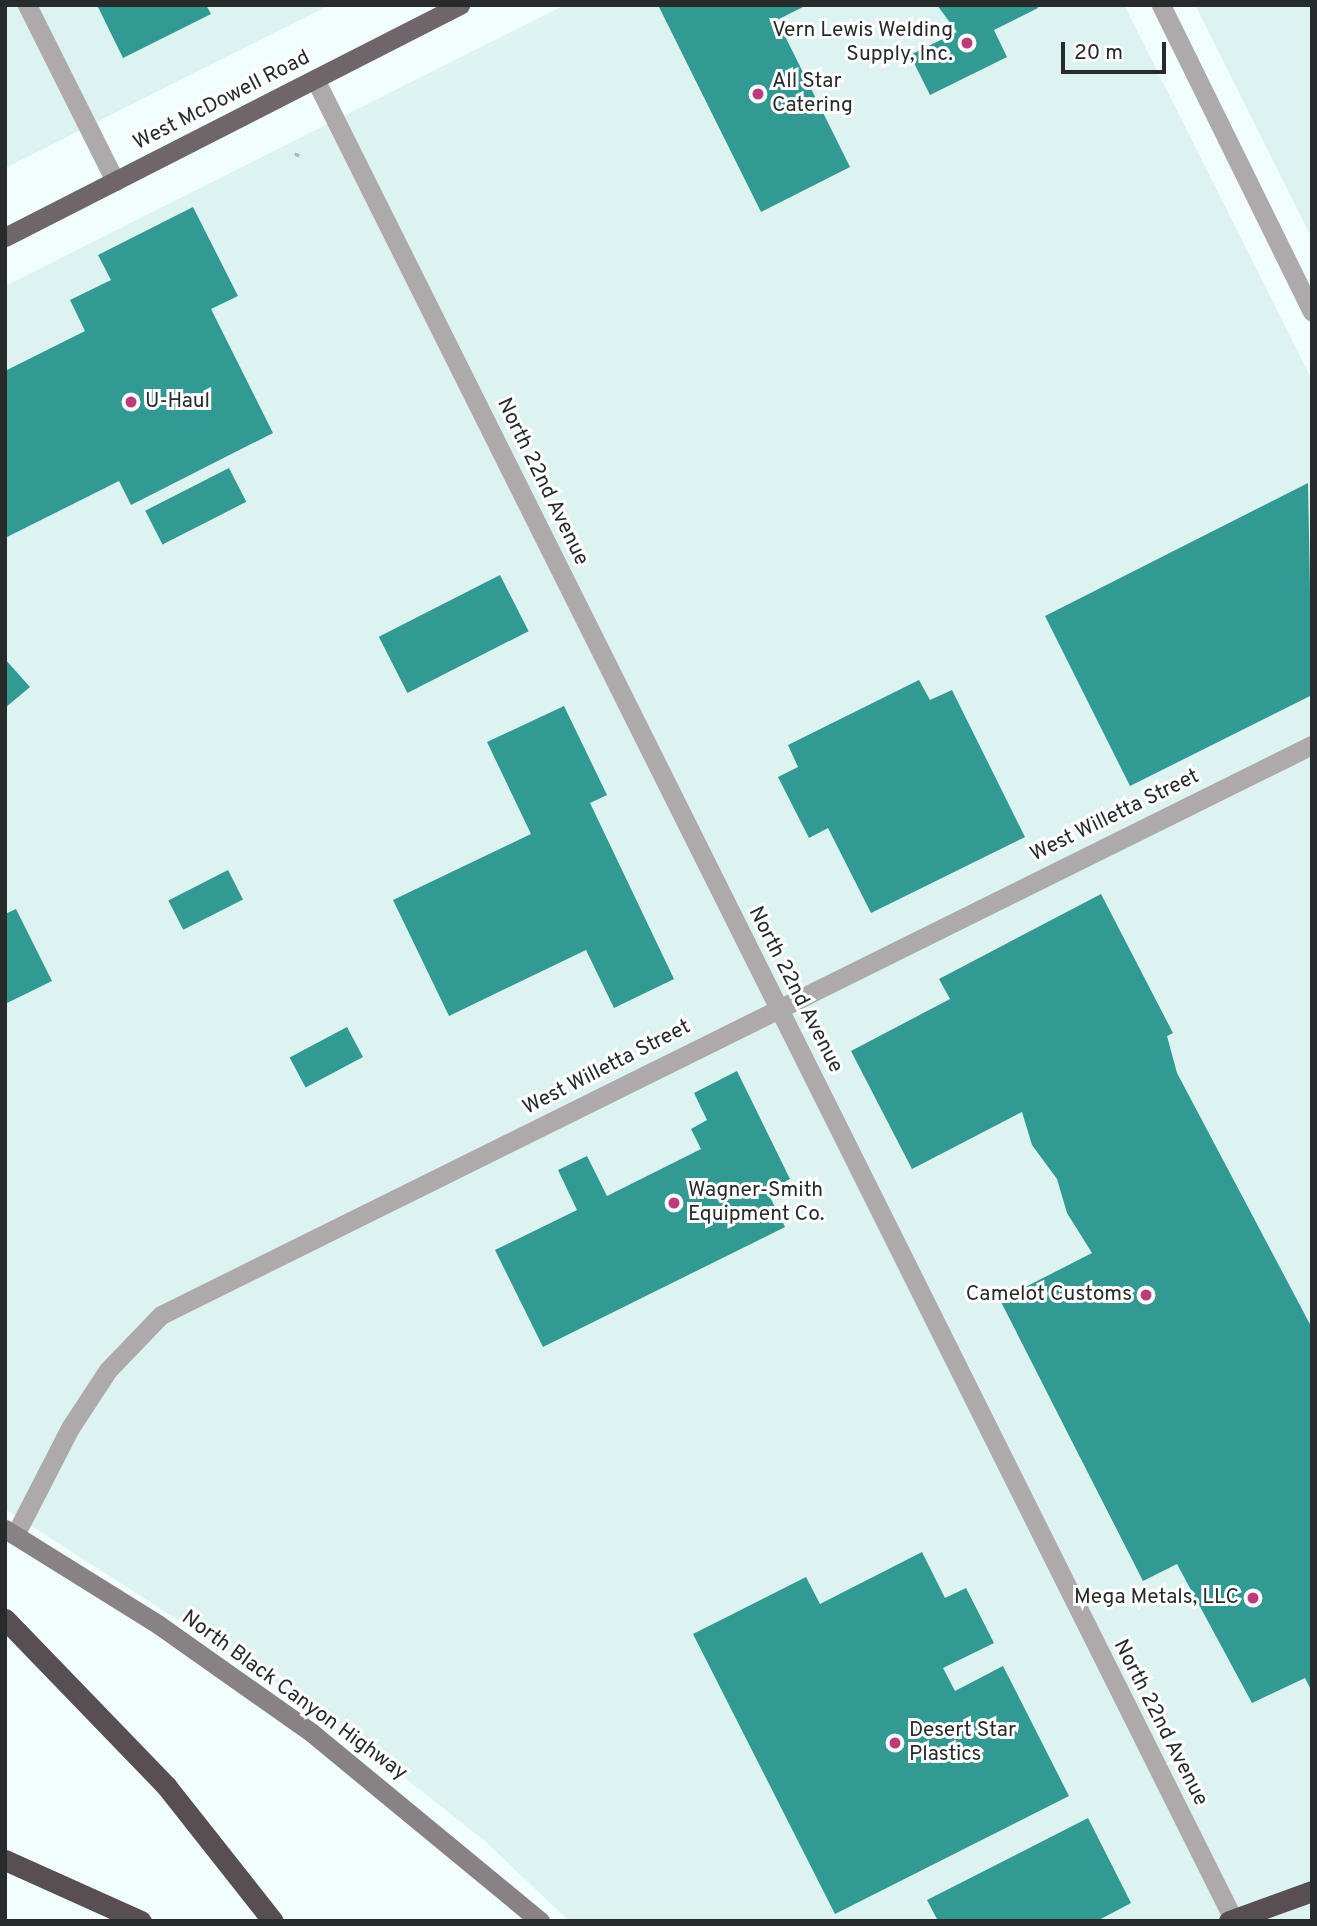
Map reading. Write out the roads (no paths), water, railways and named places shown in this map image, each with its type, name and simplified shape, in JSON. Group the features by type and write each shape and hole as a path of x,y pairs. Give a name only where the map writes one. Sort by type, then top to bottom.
{"highway":[{"path":"5,1619 167,1787 273,1921"},
{"path":"5,1860 141,1921"},
{"path":"1231,1921 1312,1891"}],"main road":[{"name":"West McDowell Road","path":"5,237 460,5"},
{"name":"North Black Canyon Highway","path":"10,1532 312,1733 540,1921"}],"street":[{"path":"27,5 115,181"},
{"path":"1161,5 1312,312"},
{"name":"North 22nd Avenue","path":"316,79 1231,1921"},
{"name":"West Willetta Street","path":"10,1532 93,1393 161,1315 1312,745"}],"place":[{"name":"Vern Lewis Welding Supply, Inc.","path":"967,43"},
{"name":"All Star Catering","path":"758,94"},
{"name":"U-Haul","path":"131,402"},
{"name":"Wagner-Smith Equipment Co.","path":"674,1203"},
{"name":"Camelot Customs","path":"1146,1295"},
{"name":"Mega Metals, LLC","path":"1253,1598"},
{"name":"Desert Star Plastics","path":"895,1743"}]}
